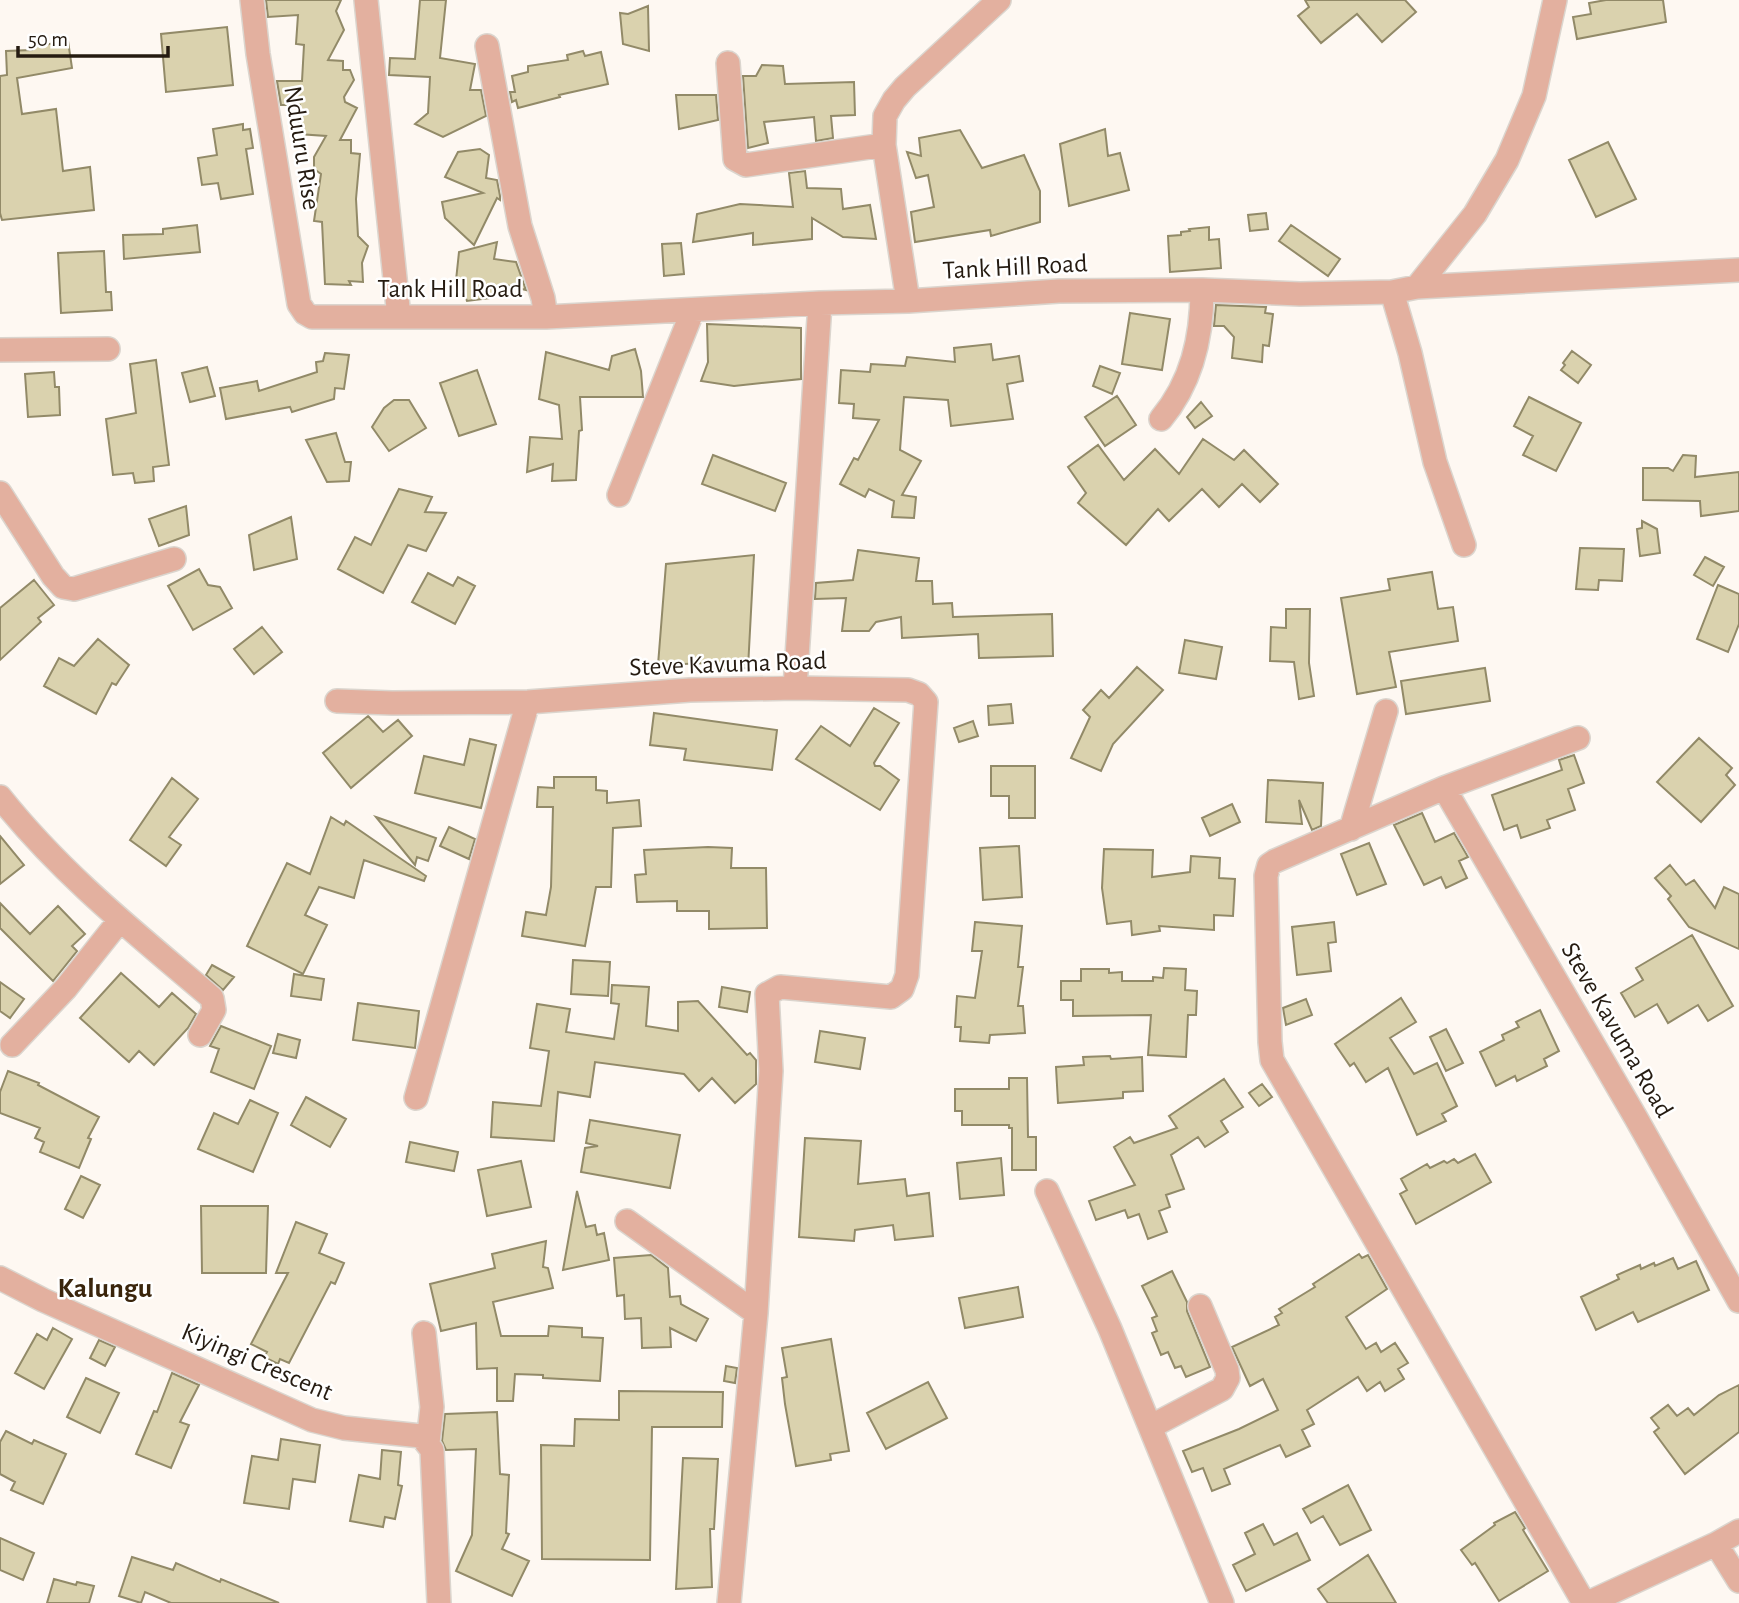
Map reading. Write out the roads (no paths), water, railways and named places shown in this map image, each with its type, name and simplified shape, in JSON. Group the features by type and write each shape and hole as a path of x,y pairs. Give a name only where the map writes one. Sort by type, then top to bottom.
{"street":[{"name":"Nduuru Rise","path":"252,0 258,54 299,304"},
{"path":"366,0 399,317"},
{"path":"908,301 884,145 886,116 894,100 999,0"},
{"path":"1417,287 1475,214 1507,160 1534,96 1555,0"},
{"path":"487,46 520,226 543,298 546,317"},
{"path":"728,63 735,159 740,163 746,165 884,145"},
{"name":"Tank Hill Road","path":"299,304 304,313 312,317 546,317 908,301 1059,290 1202,290 1300,294 1392,292 1417,287 1739,270"},
{"path":"1161,419 1175,402 1197,346 1202,290"},
{"path":"1392,292 1410,353 1435,462 1464,545"},
{"path":"795,688 820,303"},
{"path":"619,495 693,310"},
{"path":"0,349 108,349"},
{"path":"0,493 53,576 63,587 74,589 174,559"},
{"name":"Steve Kavuma Road","path":"337,701 528,702 690,690 795,688 908,690 919,694 926,702 907,975 902,989 891,998 780,987 767,994 771,1071 755,1313"},
{"path":"416,1098 528,702"},
{"path":"1351,829 1386,711"},
{"path":"1578,738 1444,788 1275,860 1266,870 1272,1060 1586,1603 1739,1531"},
{"name":"Steve Kavuma Road","path":"1444,788 1739,1301"},
{"path":"3,805 120,920 212,998 214,1010 200,1035"},
{"path":"12,1045 66,988 120,920"},
{"path":"1047,1191 1110,1329 1222,1603"},
{"path":"627,1221 755,1313 729,1603"},
{"name":"Kiyingi Crescent","path":"0,1278 43,1300 312,1420 344,1427 421,1436 428,1443"},
{"path":"1150,1427 1222,1389 1228,1378 1200,1306"},
{"path":"424,1333 432,1407 428,1443 432,1450 439,1603"},
{"path":"1716,1544 1739,1581"}],"district":[{"name":"Kalungu","path":"105,1289"}]}
